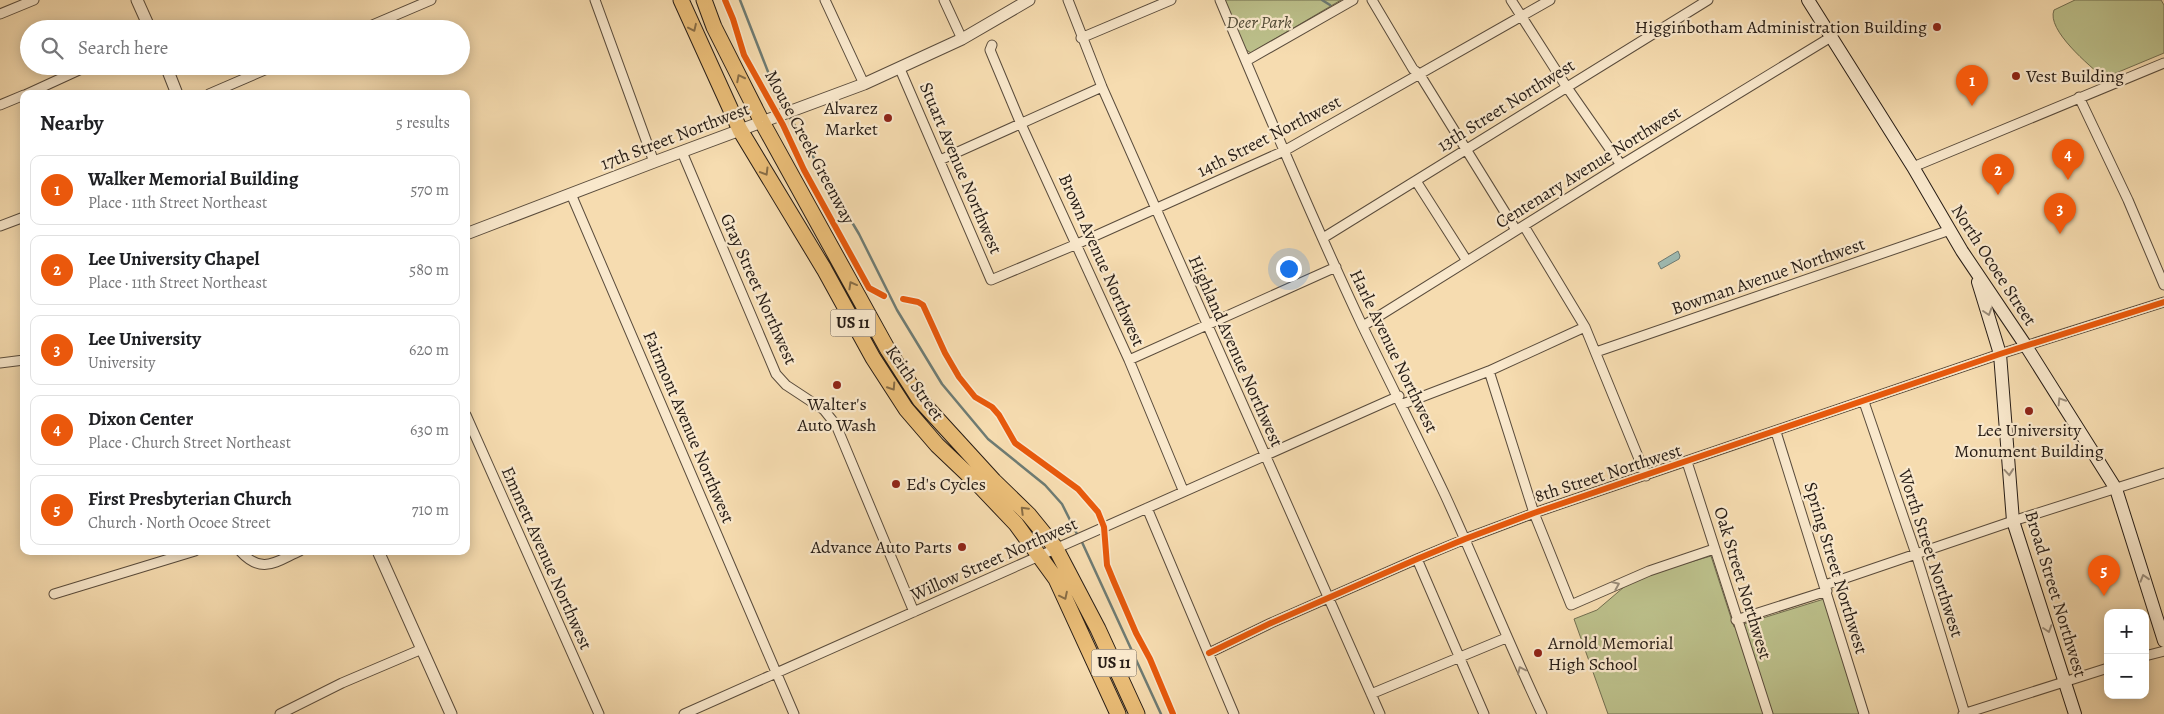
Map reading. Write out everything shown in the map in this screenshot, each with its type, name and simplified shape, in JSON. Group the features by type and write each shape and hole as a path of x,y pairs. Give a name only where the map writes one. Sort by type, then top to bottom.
{"main road":[{"name":"Keith Street","path":"681,0 740,130 824,269 873,358 906,410 937,445 977,482 1016,524 1056,579 1118,714"},
{"name":"Keith Street","path":"704,0 713,23 768,119 888,350 920,400 988,474 1029,515 1055,547 1098,629 1137,714"},
{"name":"North Ocoee Street","path":"1808,0 1913,166 1962,251 2026,346 2116,489 2164,642"},
{"path":"706,56 712,37 713,23"},
{"name":"Broad Street Northwest","path":"1962,251 1980,287 2000,354 2013,521 2075,714"}],"street":[{"path":"0,14 34,0"},
{"path":"137,0 146,20"},
{"path":"384,20 431,0"},
{"path":"596,0 654,162"},
{"path":"825,0 864,84"},
{"path":"944,0 962,39"},
{"name":"17th Street Northwest","path":"470,232 864,84 962,39 1029,0"},
{"name":"Highland Avenue Northwest","path":"1068,0 1102,87 1380,714"},
{"path":"1082,38 1171,0"},
{"name":"Harle Avenue Northwest","path":"1220,0 1336,267 1363,326 1401,400 1465,538 1506,638 1542,714"},
{"path":"1246,61 1353,0"},
{"path":"1372,0 1413,69 1420,75 1466,150 1585,327 1646,476"},
{"path":"1511,0 1566,86 1621,165"},
{"name":"14th Street Northwest","path":"991,280 1077,244 1284,151 1550,0"},
{"name":"13th Street Northwest","path":"1323,238 1566,86 1708,0"},
{"name":"Centenary Avenue Northwest","path":"1363,326 1831,37"},
{"name":"Brown Avenue Northwest","path":"992,45 990,50 1021,124 1129,360 1183,490"},
{"path":"1913,166 2164,62"},
{"name":"Stuart Avenue Northwest","path":"900,69 991,280"},
{"path":"34,90 68,75"},
{"path":"170,75 175,90"},
{"path":"218,90 253,75"},
{"path":"940,160 1102,87"},
{"path":"0,105 20,96"},
{"path":"2079,97 2128,200 2164,285"},
{"name":"Gray Street Northwest","path":"682,152 776,374 786,385 824,410 836,425 914,612"},
{"path":"1416,181 1467,261"},
{"name":"Fairmont Avenue Northwest","path":"572,194 794,714"},
{"path":"0,226 20,218"},
{"name":"Bowman Avenue Northwest","path":"1596,352 1950,230"},
{"path":"1129,360 1336,267"},
{"name":"8th Street Northwest","path":"1209,653 1271,623 1465,538 2000,354 2164,302"},
{"name":"Willow Street Northwest","path":"684,714 1264,454 1401,400 1489,371 1585,327"},
{"path":"873,358 888,350"},
{"path":"0,364 20,361"},
{"path":"1489,371 1534,513 1571,605 1650,571 1714,549"},
{"name":"Worth Street Northwest","path":"1864,402 1916,554 1964,714"},
{"name":"Emmett Avenue Northwest","path":"470,424 599,714"},
{"name":"Spring Street Northwest","path":"1776,432 1864,714"},
{"name":"Oak Street Northwest","path":"1687,462 1704,510 1736,620 1768,714"},
{"path":"1736,620 1916,554 2013,521 2164,474"},
{"path":"1147,508 1234,714"},
{"path":"54,594 182,555"},
{"path":"244,555 248,560 258,565 269,564 290,555"},
{"path":"380,555 451,714"},
{"path":"1417,559 1484,714"},
{"path":"1371,694 1506,638"},
{"path":"280,714 290,712 342,683 422,649"},
{"path":"2149,655 2164,651"},
{"path":"1964,714 2104,669"}],"green space":[{"name":"Deer Park","path":"1225,0 1341,0 1251,53 1245,49"},
{"path":"2075,0 2161,0 2164,5 2164,53 2104,78 2071,47 2056,27 2053,18 2054,10"},
{"path":"1711,556 1734,627 1824,599 1860,714 1608,714 1574,619 1597,610 1624,587 1635,581 1663,570"}],"water":[{"path":"1678,251 1679,259 1661,269 1658,263"}],"waterway":[{"path":"740,0 772,82 786,109"},
{"path":"1322,0 1330,5"},
{"path":"789,116 859,234 897,310 942,384 988,439 1045,485 1062,504 1078,536"},
{"path":"1081,540 1161,714"}],"cycle path":[{"name":"Mouse Creek Greenway","path":"725,0 744,55 783,125 804,170 869,288 884,296"},
{"path":"903,299 923,305 945,353 959,377 975,397 992,407 999,415 1015,443 1078,489 1098,512 1104,527 1107,565 1173,714"},
{"path":"1209,653 1271,623 1417,559 1534,513 2000,354 2164,302"}],"place":[{"name":"Higginbotham Administration Building","path":"1937,27"},
{"name":"Vest Building","path":"2016,76"},
{"name":"Walker Memorial Building","path":"1972,106"},
{"name":"Alvarez Market","path":"888,118"},
{"name":"Dixon Center","path":"2068,180"},
{"name":"Lee University Chapel","path":"1998,195"},
{"name":"Lee University","path":"2060,234"},
{"name":"Walter's Auto Wash","path":"837,385"},
{"name":"Lee University Monument Building","path":"2029,411"},
{"name":"Ed's Cycles","path":"896,484"},
{"name":"Advance Auto Parts","path":"962,547"},
{"name":"First Presbyterian Church","path":"2104,596"},
{"name":"Arnold Memorial High School","path":"1538,653"}]}
